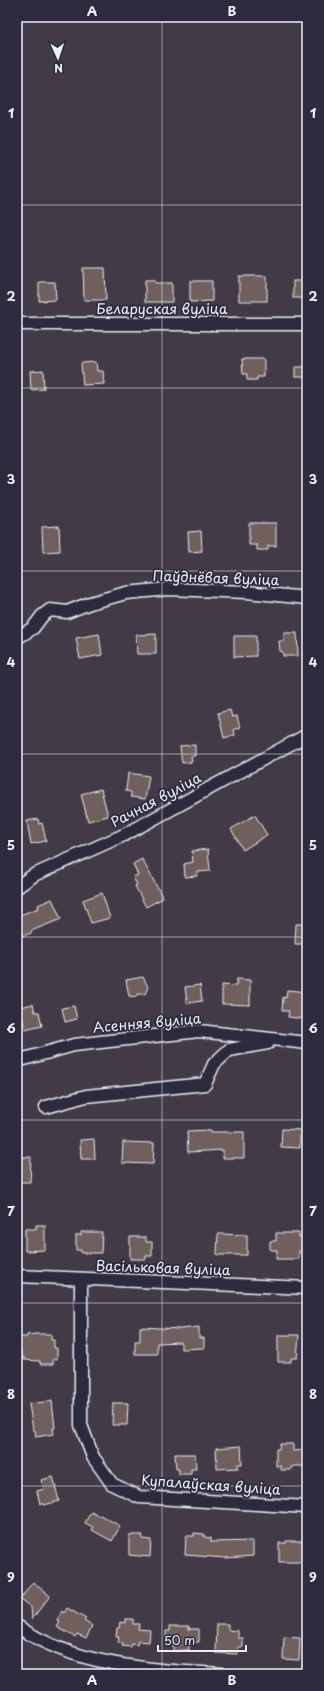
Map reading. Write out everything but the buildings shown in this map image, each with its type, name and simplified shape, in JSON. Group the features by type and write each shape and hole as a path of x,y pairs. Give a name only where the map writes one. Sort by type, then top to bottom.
{"street":[{"name":"Беларуская вуліца","path":"17,324 307,324"},
{"name":"Паўднёвая вуліца","path":"17,638 33,628 42,616 50,610 67,612 90,603 126,593 168,589 247,592 307,598"},
{"name":"Рачная вуліца","path":"17,887 34,875 124,835 307,735"},
{"name":"Асенняя вуліца","path":"17,1060 74,1045 199,1031 307,1043"},
{"name":"Асенняя вуліца","path":"46,1107 86,1096 205,1084 214,1064 229,1050 281,1041"},
{"name":"Васільковая вуліца","path":"17,1276 81,1280 307,1288"},
{"name":"Купалаўская вуліца","path":"81,1280 82,1425 93,1457 112,1484 139,1497 307,1508"},
{"path":"17,1626 33,1637 93,1660 175,1671 222,1674"}]}
